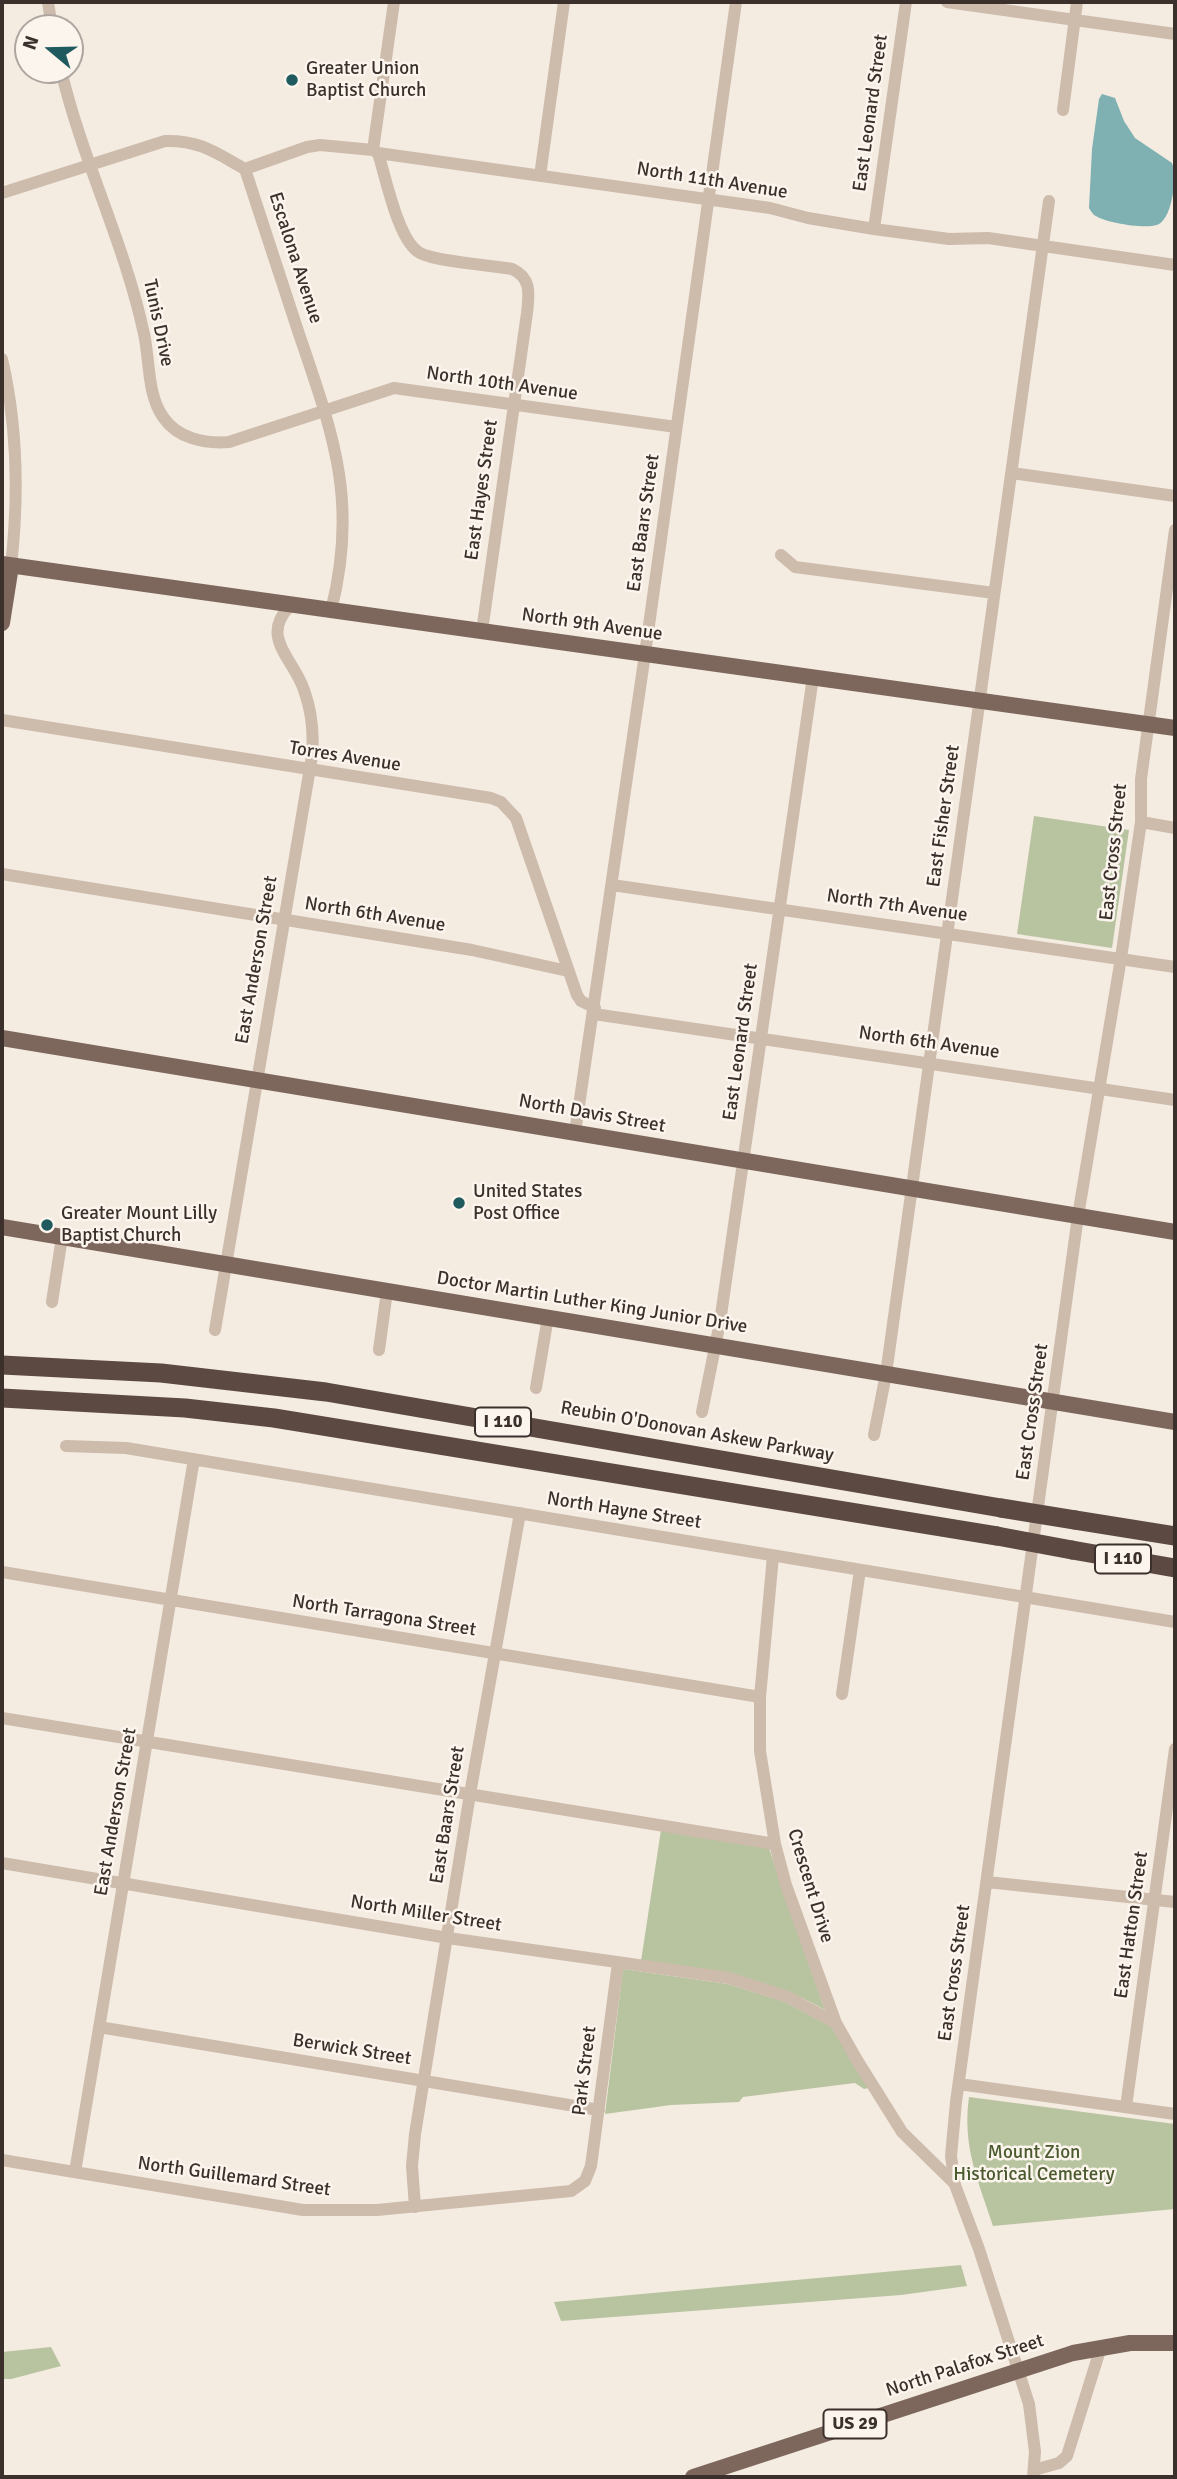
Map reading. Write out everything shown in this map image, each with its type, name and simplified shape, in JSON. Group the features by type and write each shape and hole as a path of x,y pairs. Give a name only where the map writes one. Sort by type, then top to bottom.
{"highway":[{"name":"Reubin O'Donovan Askew Parkway","path":"2,1365 161,1373 326,1392 1175,1536"},
{"name":"I 110","path":"2,1398 185,1408 274,1418 997,1536 1175,1568"}],"main road":[{"name":"North 9th Avenue","path":"6,565 1175,728"},
{"path":"2,623 6,565"},
{"name":"North Davis Street","path":"2,1038 1175,1232"},
{"name":"Doctor Martin Luther King Junior Drive","path":"2,1227 1175,1422"},
{"name":"North Palafox Street","path":"692,2477 1073,2353 1130,2343 1175,2343"}],"street":[{"path":"376,152 394,2"},
{"path":"540,176 564,2"},
{"name":"East Baars Street","path":"575,1133 595,1011 736,2"},
{"name":"East Leonard Street","path":"874,229 906,2"},
{"path":"947,2 1175,34"},
{"path":"1063,110 1077,2"},
{"name":"Tunis Drive","path":"65,84 133,289 144,335 153,395 170,426 182,434 204,442 229,442 325,410"},
{"path":"2,193 156,142 180,141 201,145 245,169"},
{"name":"North 11th Avenue","path":"245,169 320,145 770,208 808,218 874,229 948,239 988,238 1175,265"},
{"name":"East Hayes Street","path":"376,152 408,243 419,253 517,271 528,283 527,313 482,631"},
{"name":"Escalona Avenue","path":"245,169 325,410 340,469 342,559 331,611"},
{"name":"East Fisher Street","path":"874,1435 886,1374 1049,201"},
{"path":"2,359 12,411 17,459 16,525 6,565"},
{"name":"North 10th Avenue","path":"325,410 394,388 677,427"},
{"path":"1012,473 1175,496"},
{"name":"East Cross Street","path":"1033,2473 1033,2425 994,2294 955,2185 951,2156 1078,1216 1141,822 1141,779 1175,530"},
{"path":"781,555 795,568 994,593"},
{"name":"East Anderson Street","path":"215,1330 313,743 309,702 277,638 279,619 289,606"},
{"name":"East Leonard Street","path":"702,1412 716,1345 744,1161 813,677"},
{"name":"Torres Avenue","path":"2,720 491,798 501,802 516,818 568,971"},
{"path":"1141,822 1175,828"},
{"name":"North 6th Avenue","path":"2,874 472,950 568,971"},
{"name":"North 7th Avenue","path":"612,885 1175,967"},
{"path":"568,971 581,1001 595,1011"},
{"name":"North 6th Avenue","path":"595,1011 760,1039 1175,1100"},
{"path":"52,1302 62,1237"},
{"path":"379,1350 387,1291"},
{"path":"536,1388 548,1317"},
{"name":"North Hayne Street","path":"66,1446 126,1448 1175,1622"},
{"name":"East Anderson Street","path":"75,2172 194,1459"},
{"name":"East Baars Street","path":"415,2207 412,2166 424,2081 470,1794 520,1513"},
{"name":"Crescent Drive","path":"773,1556 760,1697 760,1751 775,1844 786,1885 836,2023 902,2132 955,2185"},
{"path":"842,1694 860,1570"},
{"name":"North Tarragona Street","path":"2,1572 760,1697"},
{"path":"2,1718 775,1844"},
{"name":"East Hatton Street","path":"1126,2107 1175,1749"},
{"name":"North Miller Street","path":"2,1863 448,1938 700,1973 757,1986 788,1997 836,2023"},
{"path":"987,1882 1175,1902"},
{"name":"Park Street","path":"585,2182 592,2166 618,1963"},
{"name":"Berwick Street","path":"99,2027 599,2110"},
{"path":"959,2084 1175,2113"},
{"name":"North Guillemard Street","path":"2,2160 303,2210 341,2212 564,2192 571,2191 585,2182"},
{"path":"1033,2473 1059,2463 1067,2456 1101,2347"}],"green space":[{"path":"1034,816 1129,830 1112,948 1017,934"},
{"path":"661,1830 769,1848 825,2010 781,1989 759,1982 712,1971 641,1961"},
{"path":"623,1969 728,1984 785,2002 832,2027 868,2088 864,2089 855,2083 743,2097 739,2102 671,2105 605,2114"},
{"name":"Mount Zion Historical Cemetery","path":"969,2097 1175,2124 1175,2209 993,2226 970,2147 967,2115"},
{"path":"961,2265 967,2286 901,2295 561,2321 554,2302"},
{"path":"51,2347 61,2366 2,2379 2,2352"}],"water":[{"path":"1102,94 1115,98 1124,121 1135,138 1172,163 1174,177 1171,205 1159,224 1137,226 1118,223 1101,219 1089,208 1092,149"}],"place":[{"name":"Greater Union Baptist Church","path":"292,80"},
{"name":"United States Post Office","path":"459,1203"},
{"name":"Greater Mount Lilly Baptist Church","path":"47,1225"}]}
